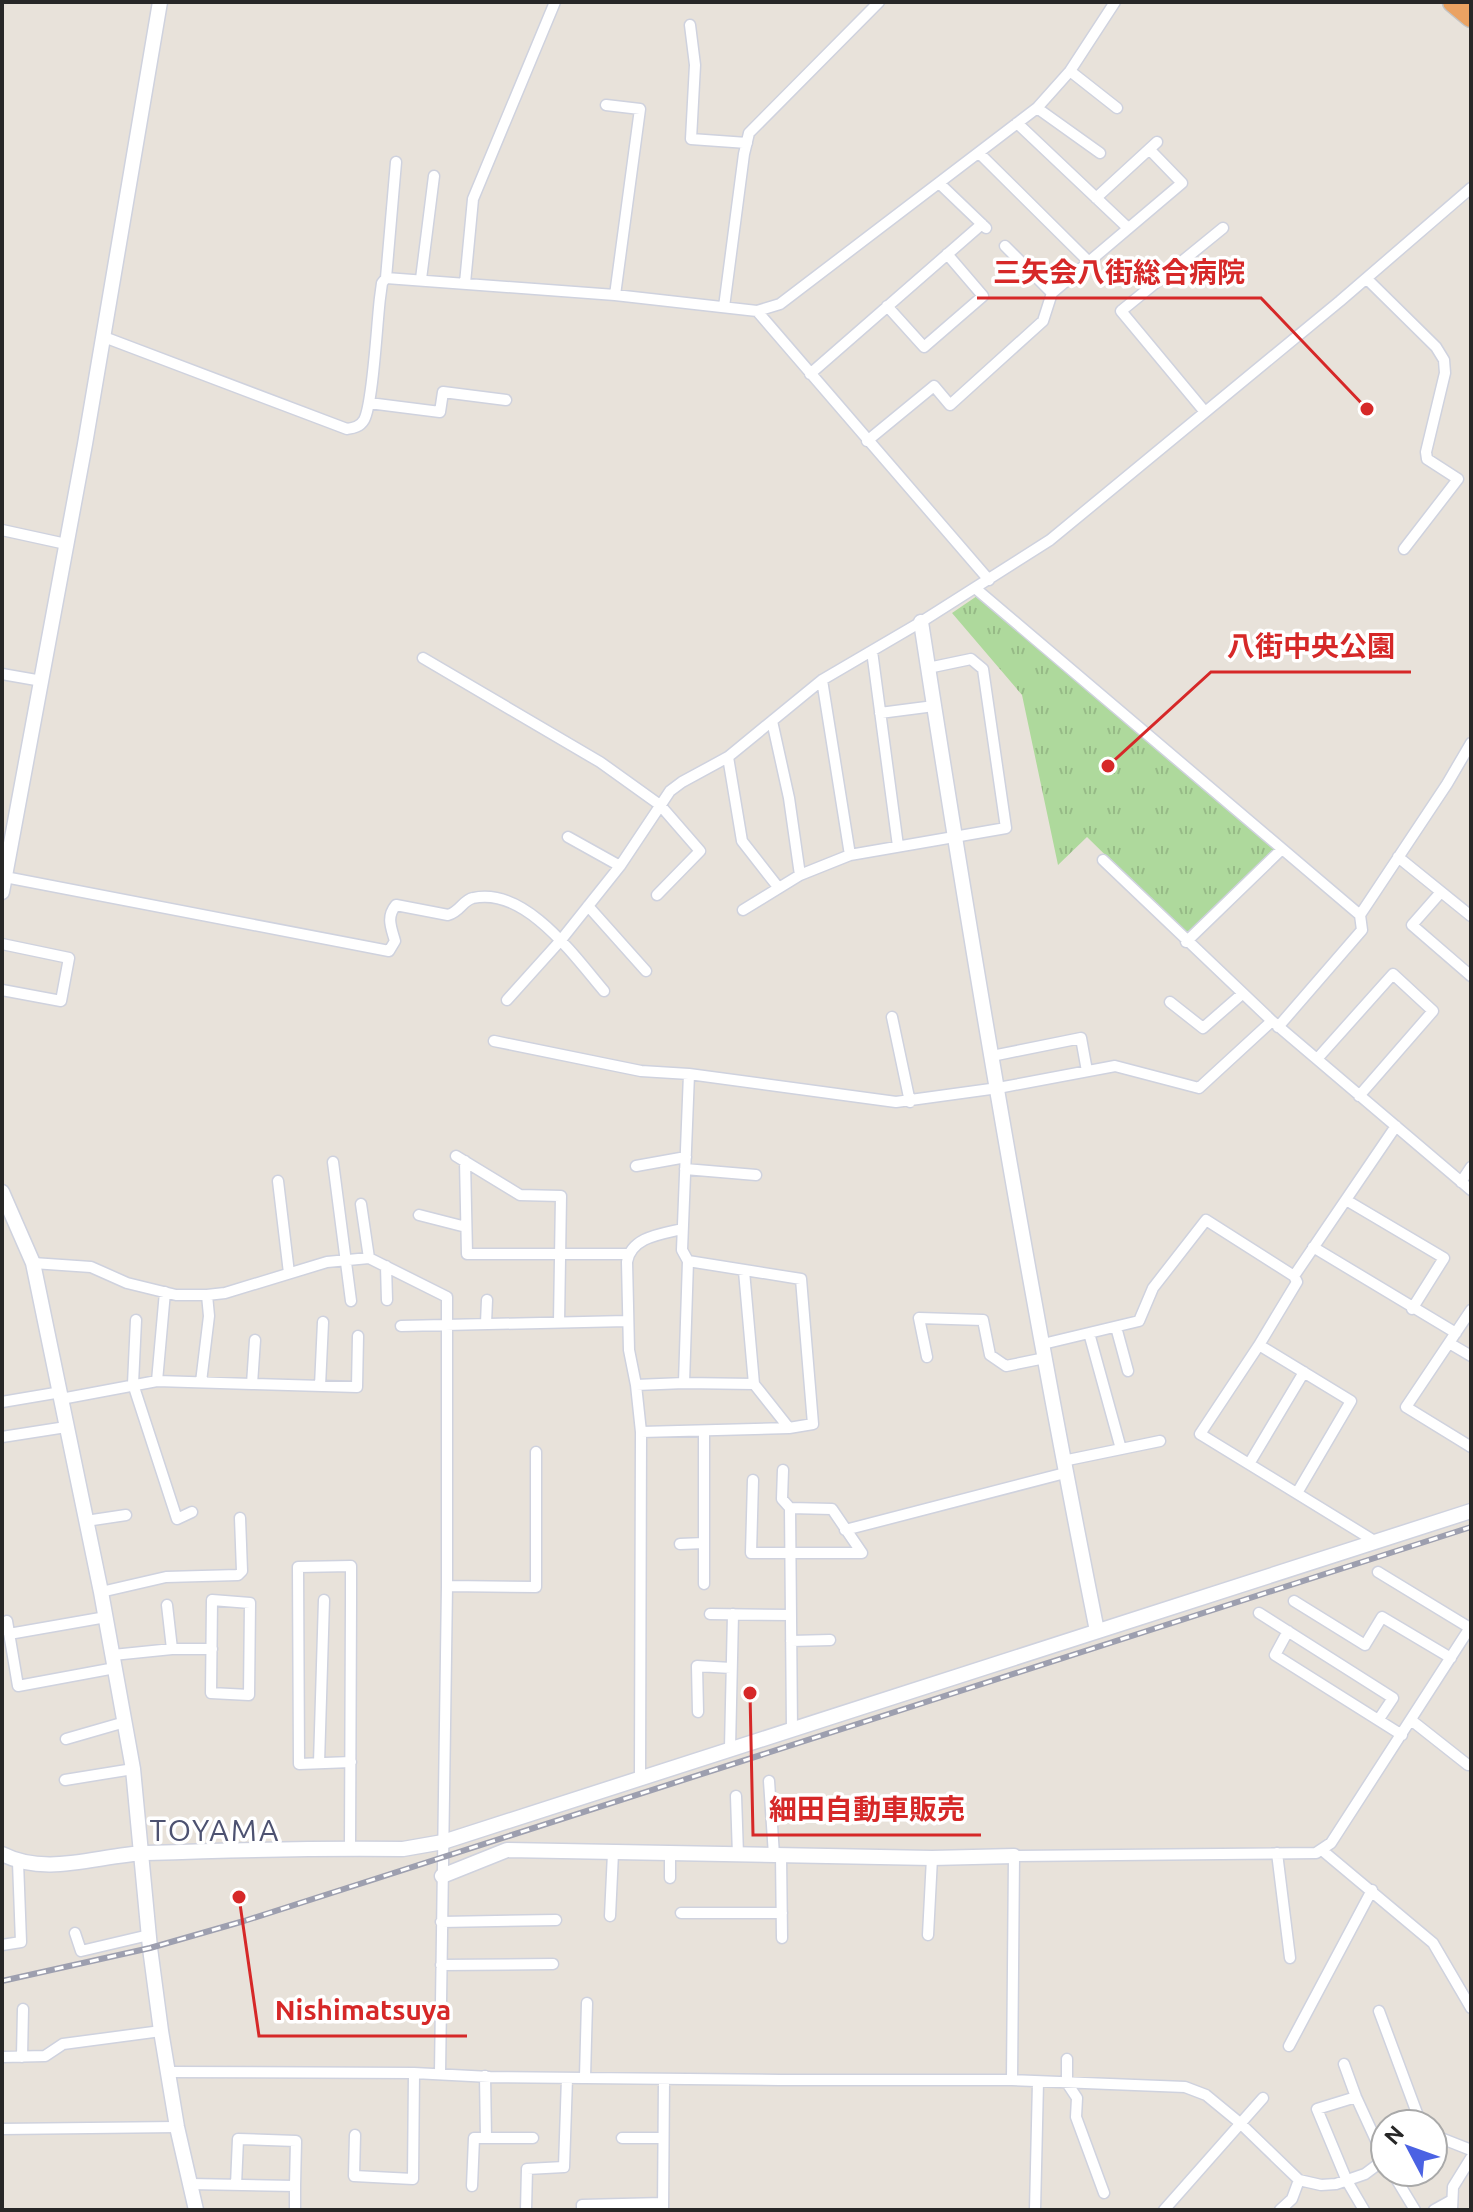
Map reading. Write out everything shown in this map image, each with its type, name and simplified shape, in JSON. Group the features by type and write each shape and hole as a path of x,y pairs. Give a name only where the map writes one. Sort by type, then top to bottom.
{"highway":[{"path":"1453,2 1471,17"}],"street":[{"path":"160,2 104,337 3,884 389,951 395,941 389,920 396,905 448,915 455,913 467,900 481,898 511,902 529,912 561,940 604,991"},
{"path":"465,283 473,199 555,2"},
{"path":"724,307 749,133 879,2"},
{"path":"386,278 615,295 757,311 780,304 1037,108 1070,71 1115,2"},
{"path":"690,25 695,65 691,139 747,143"},
{"path":"1070,71 1117,108"},
{"path":"606,105 640,109 615,295"},
{"path":"1037,108 1100,153"},
{"path":"1017,123 1128,228"},
{"path":"867,441 934,386 950,405 1043,321 1052,293 1182,183 1154,146 1096,198"},
{"path":"979,153 1089,262"},
{"path":"104,337 347,429 358,427 364,420 369,403 382,283 386,278 396,162"},
{"path":"421,279 434,176"},
{"path":"810,374 947,254 984,226 939,183"},
{"path":"507,1000 561,940 620,866 670,791 728,757 822,680 1050,540 1367,279 1471,188"},
{"path":"1205,412 1121,311 1223,228"},
{"path":"1005,246 1052,293"},
{"path":"887,306 924,347 983,296 947,254"},
{"path":"1367,279 1436,347 1444,360 1445,373 1426,452 1427,459 1458,479 1404,549"},
{"path":"757,311 989,580"},
{"path":"369,403 440,412 443,392 506,400"},
{"path":"2,530 66,544"},
{"path":"975,588 1360,915"},
{"path":"921,622 992,1056 1064,1467 1097,1631"},
{"path":"872,651 898,846"},
{"path":"423,658 600,762 660,805 700,851 657,895"},
{"path":"743,910 800,875 850,855 1006,828 983,669 971,659 928,668"},
{"path":"2,674 42,681"},
{"path":"822,680 850,855"},
{"path":"880,713 934,706"},
{"path":"772,721 789,798 800,875"},
{"path":"494,1041 641,1071 689,1074 910,1102 1115,1066 1199,1088 1275,1024 1362,930 1360,915 1470,747"},
{"path":"728,757 742,841 778,887"},
{"path":"568,837 620,866"},
{"path":"1186,942 1282,849"},
{"path":"1398,857 1471,916"},
{"path":"1103,860 1275,1024 1471,1190"},
{"path":"1441,892 1412,925 1471,976"},
{"path":"588,906 646,971"},
{"path":"2,944 69,958 61,1001 2,990"},
{"path":"1317,1059 1393,974 1433,1011 1359,1096"},
{"path":"1170,1002 1203,1028 1242,994"},
{"path":"892,1017 910,1102"},
{"path":"992,1056 1081,1038 1087,1071"},
{"path":"684,1383 688,1261 682,1250 682,1229 689,1074"},
{"path":"1294,1276 1396,1126"},
{"path":"636,1166 686,1157"},
{"path":"559,1322 562,1254 561,1196 520,1195 460,1159 467,1254 562,1254 628,1254"},
{"path":"333,1162 351,1301"},
{"path":"1461,1182 1471,1167"},
{"path":"685,1169 756,1175"},
{"path":"278,1181 289,1273"},
{"path":"2,1192 33,1263 106,1617 133,1769 149,1935 167,2072 196,2210"},
{"path":"1346,1200 1444,1258 1412,1309"},
{"path":"361,1204 369,1258"},
{"path":"419,1215 466,1227"},
{"path":"927,1357 919,1318 983,1320 990,1355 1006,1366 1089,1333 1139,1321 1153,1288 1206,1220 1294,1276 1297,1282 1200,1434 1376,1542"},
{"path":"640,1777 641,1432 629,1350 628,1254 637,1244 653,1235 682,1229"},
{"path":"1313,1247 1412,1309 1471,1356"},
{"path":"33,1263 91,1267 127,1283 165,1292 207,1295 225,1293 327,1262 369,1258 447,1297 447,1586 440,2073"},
{"path":"641,1432 789,1428 813,1424 801,1279 688,1261"},
{"path":"386,1266 387,1300"},
{"path":"744,1271 754,1384 789,1428"},
{"path":"157,1381 165,1292"},
{"path":"201,1382 209,1316 207,1295"},
{"path":"486,1323 487,1300"},
{"path":"1471,1310 1406,1407 1471,1447"},
{"path":"136,1320 133,1384 177,1519 192,1512"},
{"path":"401,1326 627,1321"},
{"path":"320,1386 323,1322"},
{"path":"1116,1327 1128,1371"},
{"path":"1089,1333 1121,1449"},
{"path":"2,1402 157,1381 357,1387 358,1336"},
{"path":"252,1384 255,1340"},
{"path":"1259,1345 1351,1401 1297,1493"},
{"path":"1249,1464 1304,1372"},
{"path":"636,1385 754,1384"},
{"path":"2,1437 66,1427"},
{"path":"704,1431 704,1584"},
{"path":"845,1530 1121,1449 1160,1441"},
{"path":"447,1586 536,1587 536,1452"},
{"path":"783,1470 782,1499 790,1508 792,1729"},
{"path":"753,1480 751,1553 862,1553 832,1509 790,1508"},
{"path":"2,1854 18,1862 42,1866 142,1853 403,1849 443,1842 1471,1511"},
{"path":"86,1521 126,1515"},
{"path":"101,1592 166,1577 238,1575 242,1571 240,1518"},
{"path":"680,1544 704,1543"},
{"path":"350,1848 351,1762 351,1566 298,1567 299,1764 351,1762"},
{"path":"442,1876 507,1850 932,1858 1323,1851 1402,1735 1470,1627 1378,1572"},
{"path":"212,1600 250,1603 249,1695 211,1693 212,1649 212,1600"},
{"path":"319,1763 324,1600"},
{"path":"1294,1601 1365,1645 1382,1617 1451,1658"},
{"path":"167,1605 172,1649"},
{"path":"1259,1613 1393,1698 1379,1719"},
{"path":"710,1614 791,1615"},
{"path":"730,1748 733,1614"},
{"path":"9,1634 106,1617"},
{"path":"7,1621 18,1686 172,1649 212,1649"},
{"path":"1288,1631 1275,1655 1402,1735"},
{"path":"791,1641 830,1640"},
{"path":"698,1712 697,1666 731,1668"},
{"path":"1411,1720 1468,1765"},
{"path":"66,1739 125,1722"},
{"path":"65,1780 133,1769"},
{"path":"769,1781 778,1855 782,1938"},
{"path":"736,1796 738,1855"},
{"path":"1323,1851 1433,1943 1471,2008"},
{"path":"610,1916 613,1853"},
{"path":"1277,1853 1290,1958"},
{"path":"670,1854 670,1878"},
{"path":"1012,2080 1014,1856"},
{"path":"928,1935 932,1858"},
{"path":"2,1945 21,1942 18,1862"},
{"path":"1289,2046 1372,1890"},
{"path":"681,1913 782,1913"},
{"path":"441,1922 556,1920"},
{"path":"75,1933 81,1951 149,1935"},
{"path":"441,1965 553,1964"},
{"path":"585,2077 587,2003"},
{"path":"22,2057 23,2009"},
{"path":"1379,2011 1415,2108"},
{"path":"2,2057 45,2056 63,2044 161,2031"},
{"path":"1067,2059 1067,2083 1077,2098 1076,2117 1104,2193"},
{"path":"1344,2064 1369,2125"},
{"path":"167,2072 1012,2080 1185,2087 1206,2095 1299,2180 1321,2185 1347,2181 1369,2171"},
{"path":"355,2135 354,2176 413,2179 414,2073"},
{"path":"485,2076 486,2138"},
{"path":"526,2210 527,2169 564,2167 567,2078"},
{"path":"582,2210 582,2205 663,2207 664,2079"},
{"path":"1035,2210 1038,2082"},
{"path":"1356,2097 1317,2109 1347,2181 1364,2210"},
{"path":"1164,2210 1263,2098"},
{"path":"2,2129 177,2127"},
{"path":"472,2186 474,2138 533,2138"},
{"path":"622,2138 662,2138"},
{"path":"236,2185 238,2139 296,2141 295,2210"},
{"path":"1449,2141 1471,2150"},
{"path":"1434,2210 1452,2205 1453,2187 1471,2158"},
{"path":"1280,2210 1292,2199 1299,2180"},
{"path":"190,2184 295,2186"},
{"path":"1402,2188 1415,2210"}],"green space":[{"path":"977,596 1277,849 1188,936 1087,837 1058,865 1022,695 952,613"}],"railway":[{"path":"2,1981 150,1948 244,1921 1471,1527"}],"place":[{"name":"三矢会八街総合病院","path":"1367,409"},
{"name":"八街中央公園","path":"1108,766"},
{"name":"細田自動車販売","path":"750,1693"},
{"name":"Nishimatsuya","path":"239,1897"}],"district":[{"name":"TOYAMA","path":"215,1831"}]}
